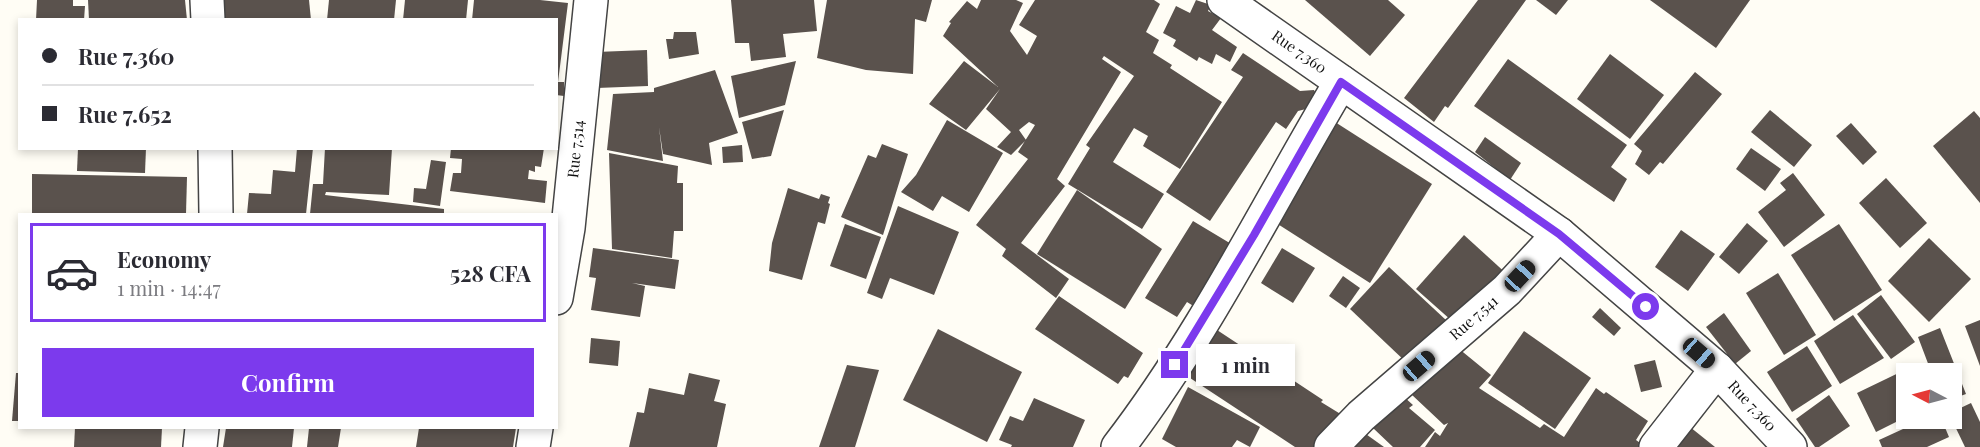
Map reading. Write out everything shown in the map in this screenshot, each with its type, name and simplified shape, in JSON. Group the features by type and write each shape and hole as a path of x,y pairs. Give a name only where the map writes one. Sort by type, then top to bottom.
{"street":[{"path":"207,0 207,18"},
{"name":"Rue 7.514","path":"558,286 568,228 591,0"},
{"name":"Rue 7.360","path":"1224,0 1559,234 1717,369 1790,447"},
{"path":"1118,447 1186,349 1341,82"},
{"path":"215,150 216,213"},
{"name":"Rue 7.541","path":"1331,447 1361,416 1507,290 1559,234"},
{"path":"1656,447 1717,369"},
{"path":"200,447 202,429"},
{"path":"533,447 536,429"}],"building":[{"path":"37,0 73,0 73,6 85,6 84,18 36,18"},
{"path":"88,0 185,0 187,18 89,18"},
{"path":"211,0 309,0 311,18 213,18"},
{"path":"329,0 396,0 394,18 327,18"},
{"path":"405,0 468,0 466,18 403,18"},
{"path":"474,0 540,0 568,3 558,82 558,18 472,18"},
{"path":"731,0 814,0 817,31 783,34 786,57 751,61 749,43 735,43"},
{"path":"827,0 932,0 926,22 915,19 913,74 866,70 817,58"},
{"path":"981,0 1016,0 1023,3 1010,31 1027,55 1037,36 1019,25 1035,0 1154,0 1160,4 1146,32 1159,40 1153,53 1172,65 1170,68 1222,102 1180,169 1143,146 1148,136 1134,128 1113,162 1164,194 1142,229 1068,184 1090,148 1086,145 1134,76 1104,56 1102,59 1121,72 1057,179 1065,186 1021,243 1069,279 1056,298 1002,256 1006,249 976,225 1028,159 1018,152 1025,141 1011,155 997,147 1011,132 986,109 1000,89 966,130 929,104 964,61 998,87 943,36 951,23 949,22 967,1 977,9","holes":["1029,122 1035,125 1026,140 1019,130"]},
{"path":"1196,0 1211,5 1208,11 1221,18 1212,30 1237,47 1230,62 1216,54 1212,64 1199,57 1197,61 1173,46 1176,40 1163,33 1176,6 1190,13"},
{"path":"1305,0 1388,0 1405,15 1370,56"},
{"path":"1478,0 1526,0 1448,108 1445,106 1434,122 1404,98"},
{"path":"1536,0 1568,0 1556,15"},
{"path":"1650,0 1750,0 1716,48"},
{"path":"674,32 696,32 699,54 669,59 666,39 673,39"},
{"path":"647,50 648,86 597,88 596,52"},
{"path":"1243,53 1300,91 1314,90 1322,105 1298,111 1286,129 1276,122 1210,221 1166,192 1243,77 1231,70"},
{"path":"1610,54 1664,95 1630,139 1577,99"},
{"path":"1508,59 1627,145 1611,167 1627,179 1614,202 1474,106"},
{"path":"796,61 785,105 739,118 731,76"},
{"path":"715,70 738,133 709,143 712,165 663,154 659,127 663,161 607,150 613,94 654,92 654,88"},
{"path":"1695,72 1722,94 1663,164 1660,162 1649,175 1635,164 1642,151 1634,144"},
{"path":"558,82 564,82 564,96 558,95"},
{"path":"784,110 771,156 752,159 742,122"},
{"path":"1770,110 1812,145 1794,167 1751,132"},
{"path":"1974,111 1980,118 1980,203 1933,146"},
{"path":"947,120 1003,153 969,212 942,196 933,211 901,192 916,175"},
{"path":"1335,122 1432,184 1370,283 1273,221"},
{"path":"1851,123 1877,152 1863,165 1836,136"},
{"path":"1485,137 1521,163 1510,180 1475,152"},
{"path":"882,144 908,154 883,235 841,217 868,155 876,158"},
{"path":"742,145 743,162 723,163 722,147"},
{"path":"1751,148 1781,169 1765,191 1736,169"},
{"path":"78,150 146,150 145,173 77,171"},
{"path":"297,150 313,150 306,213 247,213 249,193 271,194 273,170 295,172"},
{"path":"325,150 392,150 389,195 326,192 325,195 444,209 444,213 310,213 313,184 323,184"},
{"path":"451,150 544,150 541,167 535,166 535,172 529,170 528,179 547,181 545,203 450,191 453,173 461,173 462,159 450,158"},
{"path":"609,153 678,166 677,183 683,183 683,231 674,231 672,258 612,249"},
{"path":"431,160 446,162 440,206 413,202 414,188 426,189"},
{"path":"1793,173 1825,215 1784,247 1758,212 1786,190 1780,183"},
{"path":"32,174 187,177 186,213 32,213"},
{"path":"1886,178 1927,223 1900,248 1859,203"},
{"path":"788,188 819,199 821,194 830,197 825,224 818,222 802,280 769,271 772,243"},
{"path":"1077,190 1162,249 1125,309 1037,254"},
{"path":"898,206 959,232 934,295 890,278 882,299 867,293"},
{"path":"1193,221 1233,245 1195,307 1187,302 1177,317 1145,298"},
{"path":"1747,223 1768,241 1739,274 1719,257"},
{"path":"845,224 881,237 866,279 830,266"},
{"path":"1839,224 1882,290 1834,321 1791,255"},
{"path":"1681,230 1715,254 1688,291 1655,267"},
{"path":"1464,235 1509,276 1461,329 1416,289"},
{"path":"1929,238 1971,279 1929,322 1888,281"},
{"path":"593,248 679,260 675,289 632,283 645,286 640,317 591,310 596,278 589,277"},
{"path":"1282,248 1315,268 1293,303 1261,283"},
{"path":"1389,267 1447,321 1407,363 1350,309"},
{"path":"1778,273 1816,335 1784,355 1746,293"},
{"path":"1343,276 1360,288 1346,308 1329,296"},
{"path":"1881,295 1915,342 1891,359 1857,314"},
{"path":"1059,296 1143,353 1128,378 1124,376 1118,384 1035,329"},
{"path":"1600,308 1621,328 1614,336 1592,317"},
{"path":"1724,313 1751,351 1735,364 1706,327"},
{"path":"1853,315 1884,358 1840,384 1814,341"},
{"path":"1980,320 1980,366 1965,326"},
{"path":"1940,328 1954,363 1928,363 1918,337"},
{"path":"938,329 1022,372 987,442 903,400"},
{"path":"1217,330 1347,418 1318,447 1295,447 1187,376"},
{"path":"1524,331 1591,378 1555,429 1488,383"},
{"path":"591,338 620,341 618,366 589,363"},
{"path":"1807,346 1832,386 1792,412 1767,372"},
{"path":"1458,348 1491,375 1479,388 1540,428 1544,424 1564,437 1596,388 1604,394 1606,392 1648,421 1636,440 1643,445 1642,447 1425,447 1435,432 1440,436 1448,423 1444,425 1411,394"},
{"path":"1655,360 1662,387 1641,392 1634,365"},
{"path":"847,365 879,370 855,447 819,447"},
{"path":"16,373 18,373 18,421 12,421"},
{"path":"689,373 720,380 714,401 726,404 717,447 629,447 637,412 644,413 649,388 684,395"},
{"path":"1896,374 1896,422 1876,432 1857,393"},
{"path":"1962,384 1966,394 1962,395"},
{"path":"1188,387 1260,427 1250,447 1237,440 1232,447 1176,447 1162,439"},
{"path":"1829,395 1850,426 1819,447 1815,447 1796,419"},
{"path":"1403,396 1413,405 1409,408 1435,430 1420,447 1393,447 1373,428 1381,413"},
{"path":"1034,398 1085,420 1073,447 1011,447 1012,445 999,440 1010,416 1023,421"},
{"path":"1971,403 1980,422 1980,447 1965,447 1956,429 1962,429 1962,407"},
{"path":"1685,423 1715,447 1667,447"},
{"path":"75,429 162,429 161,447 74,447"},
{"path":"226,429 294,429 292,447 223,447"},
{"path":"309,429 341,429 338,447 307,447"},
{"path":"419,429 516,429 513,447 416,447"},
{"path":"1903,429 1946,429 1949,437 1927,447 1882,447 1879,440"},
{"path":"1363,432 1384,447 1348,447"}],"route":[{"path":"1175,365 1254,235 1341,82 1559,234 1646,307"}]}
